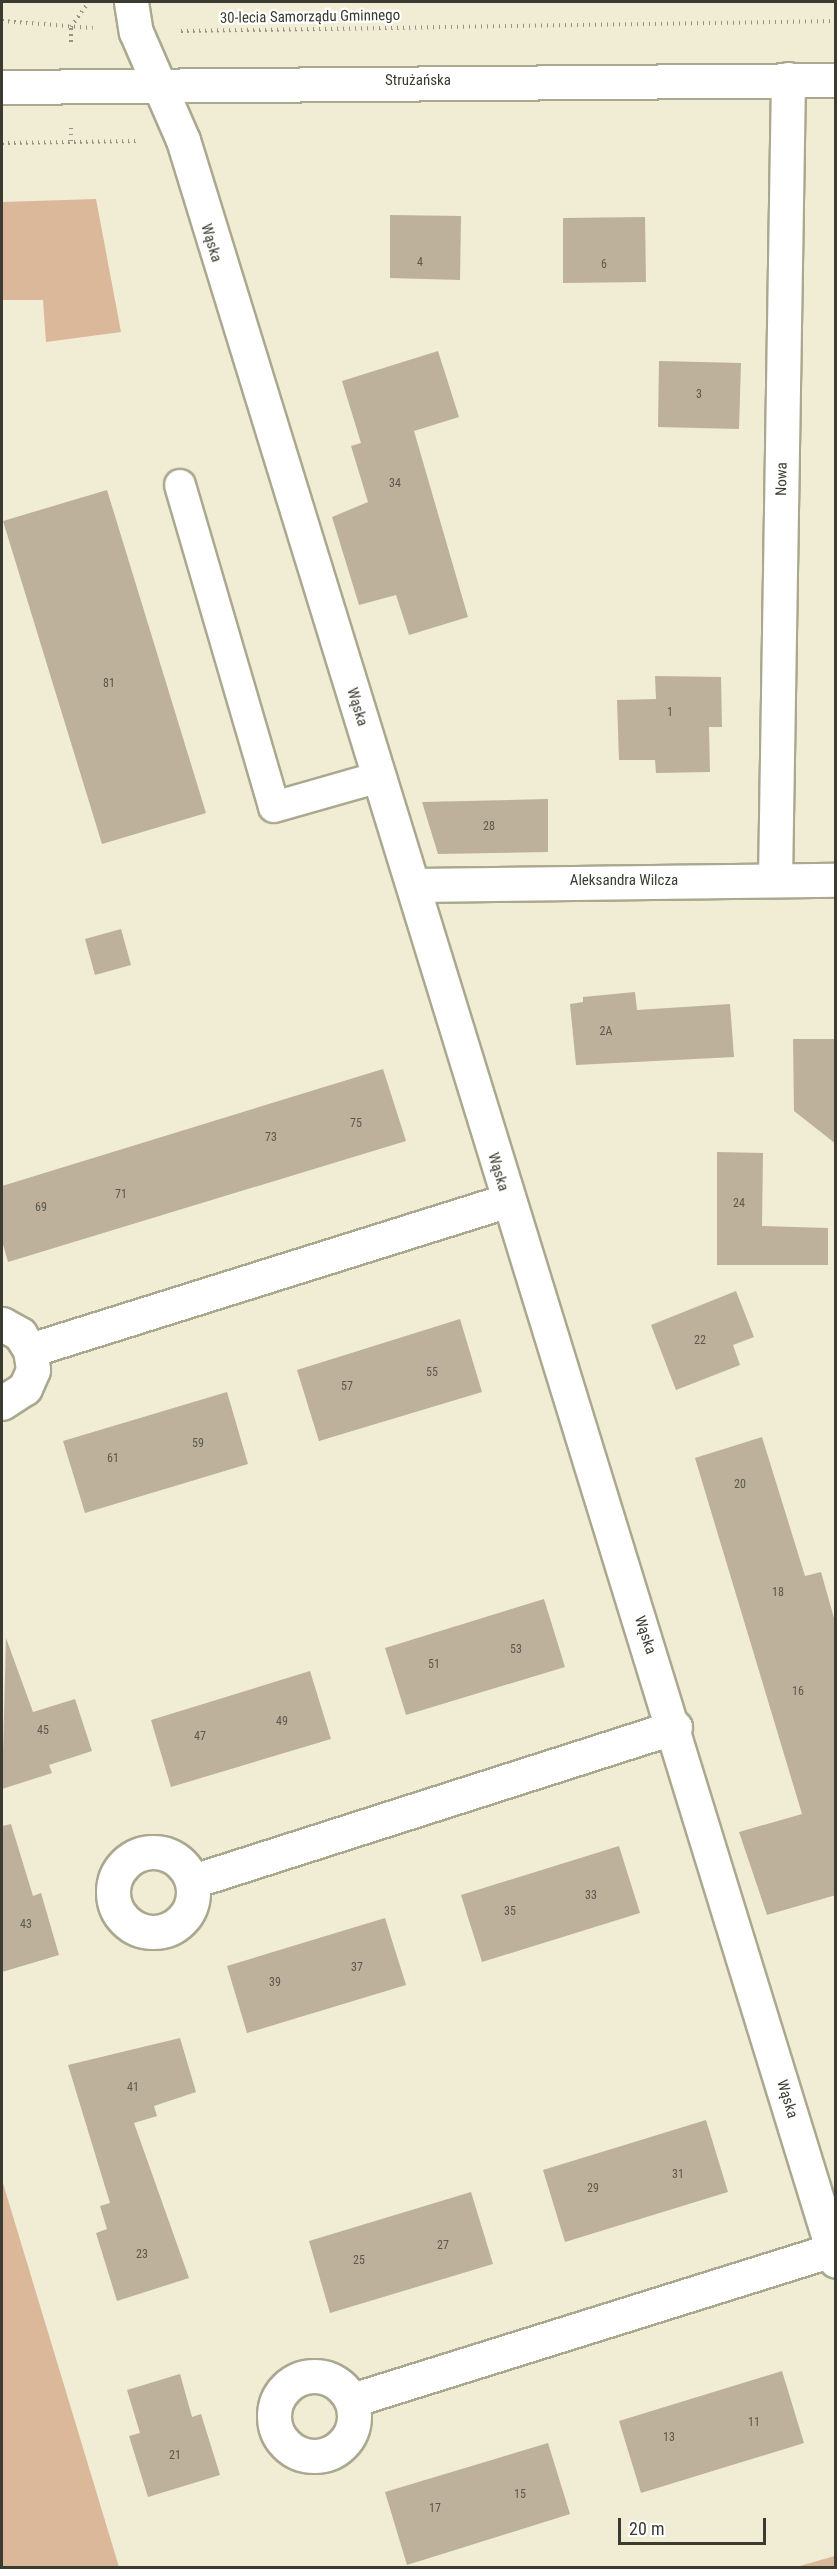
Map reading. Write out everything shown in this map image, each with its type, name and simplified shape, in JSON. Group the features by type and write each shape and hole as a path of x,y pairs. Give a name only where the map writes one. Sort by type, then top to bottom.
{"street":[{"name":"Wąska","path":"134,16 183,140 413,885 506,1201 675,1727 834,2255"},
{"name":"Nowa","path":"775,880 788,79"},
{"name":"Strużańska","path":"2,87 161,82 836,80"},
{"name":"Aleksandra Wilcza","path":"413,885 836,880"},
{"path":"30,1350 506,1201"},
{"path":"2,1324 20,1334 30,1350 33,1370 25,1388 2,1403"},
{"path":"193,1881 675,1727"},
{"path":"352,2400 834,2255"}],"lane":[{"path":"180,485 274,807 379,777"}],"path":[{"name":"30-lecia Samorządu Gminnego","path":"2,21 134,16 836,21"},
{"path":"2,143 183,140"}],"shaded area":[{"path":"96,199 121,332 46,342 43,300 2,300 2,202"},
{"path":"2,2180 119,2567 2,2567"},
{"path":"835,2556 835,2567 796,2567"}],"building":[{"path":"390,215 461,216 460,280 390,278"},
{"path":"645,217 646,282 563,283 563,218"},
{"path":"438,351 459,417 414,431 468,617 409,635 396,595 359,605 332,517 368,502 351,446 361,443 342,381"},
{"path":"659,361 741,363 739,429 658,427"},
{"path":"107,490 206,813 102,844 3,521"},
{"path":"655,676 721,677 722,727 709,727 710,772 656,773 655,760 619,760 617,700 656,699"},
{"path":"548,799 548,852 438,854 422,802"},
{"path":"121,929 131,965 95,975 85,939"},
{"path":"635,992 637,1010 730,1004 734,1057 576,1065 570,1004 583,1002 583,997"},
{"path":"793,1039 836,1039 836,1144 794,1111"},
{"path":"383,1069 406,1141 8,1262 2,1241 2,1186"},
{"path":"717,1152 763,1153 762,1226 828,1228 828,1265 717,1265"},
{"path":"736,1291 754,1337 733,1345 740,1365 676,1390 651,1325"},
{"path":"460,1319 482,1392 319,1441 297,1370"},
{"path":"227,1392 248,1464 85,1513 63,1441"},
{"path":"762,1437 805,1576 821,1572 836,1625 836,1895 767,1915 739,1832 802,1814 695,1458"},
{"path":"544,1599 565,1667 406,1715 385,1648"},
{"path":"6,1638 33,1712 75,1699 92,1751 49,1765 52,1773 2,1789"},
{"path":"310,1671 331,1739 171,1787 151,1720"},
{"path":"11,1824 33,1896 41,1893 59,1955 2,1972 2,1826"},
{"path":"619,1846 640,1913 482,1962 461,1895"},
{"path":"385,1918 406,1985 247,2033 227,1966"},
{"path":"180,2038 196,2092 154,2106 157,2116 134,2123 189,2278 117,2301 96,2233 107,2229 100,2206 110,2203 68,2065"},
{"path":"706,2120 728,2192 565,2242 543,2170"},
{"path":"471,2192 493,2264 330,2313 309,2241"},
{"path":"782,2371 804,2443 641,2493 619,2421"},
{"path":"180,2374 192,2417 201,2414 220,2475 148,2497 129,2436 140,2433 127,2390"},
{"path":"548,2443 570,2514 407,2565 385,2492"}]}
